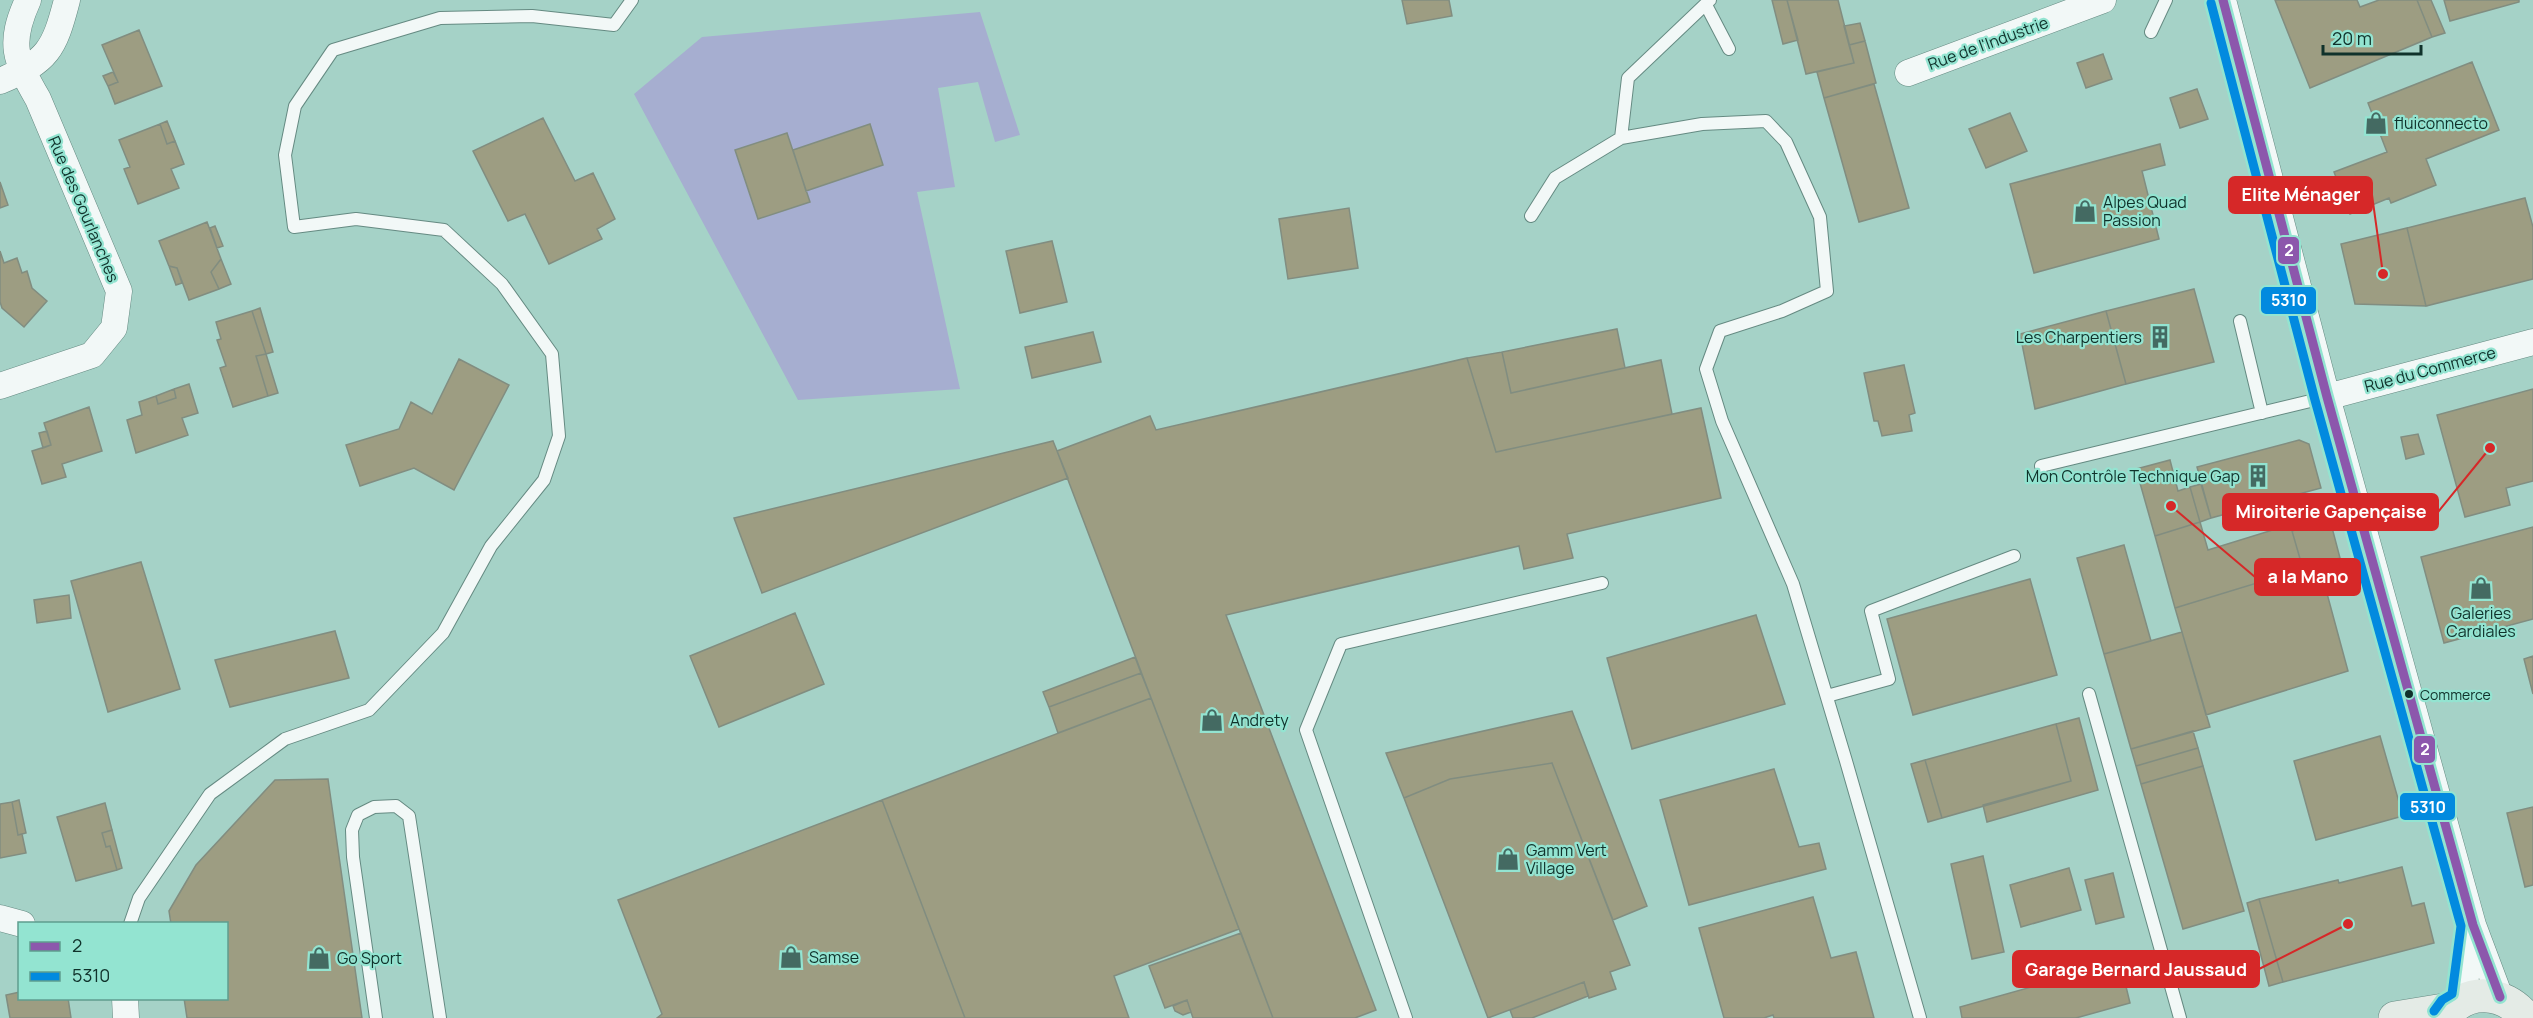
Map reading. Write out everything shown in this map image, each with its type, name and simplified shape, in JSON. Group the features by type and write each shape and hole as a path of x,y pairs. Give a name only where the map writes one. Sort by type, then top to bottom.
{"street":[{"name":"Rue des Gourlanches","path":"0,386 92,355 114,328 119,291 38,99 11,76 14,43 28,0"},
{"path":"11,76 47,54 60,28 67,0"},
{"name":"Rue de l'Industrie","path":"1908,73 2103,0"},
{"path":"2223,0 2327,397 2473,925 2500,997"},
{"name":"Rue du Commerce","path":"2327,397 2533,342"},
{"path":"0,918 18,923"},
{"path":"2452,1009 2473,925"},
{"path":"2395,1018 2452,1009 2473,996 2500,997 2510,1002 2526,1018"},
{"path":"124,1000 126,1018"}],"lane":[{"path":"131,922 139,898 210,794 285,739 369,710 443,633 491,546 544,480 559,436 552,354 502,284 444,230 356,219 294,227 285,155 295,106 333,50 440,18 532,16 614,25 632,0"},
{"path":"2151,32 2166,0"},
{"path":"1621,138 1628,78 1708,2 1729,49"},
{"path":"1531,216 1555,178 1621,138 1702,124 1766,121 1786,142 1820,217 1827,291 1782,311 1720,331 1706,369 1722,421 1793,584 1920,1018"},
{"path":"2240,321 2262,413"},
{"path":"2041,466 2327,397"},
{"path":"1827,696 1889,680 1871,611 2014,556"},
{"path":"1406,1018 1306,730 1341,644 1602,583"},
{"path":"2089,694 2180,1018"},
{"path":"376,1018 353,856 352,830 358,815 374,807 396,806 409,816 440,1018"}],"shaded area":[{"path":"980,12 1020,135 995,142 978,82 938,88 955,187 917,192 960,389 798,400 634,94 702,37"}],"building":[{"path":"1402,0 1449,0 1452,16 1407,24"},
{"path":"1772,0 1787,0 1798,40 1783,44"},
{"path":"1787,0 1838,0 1854,63 1806,74"},
{"path":"2275,0 2357,0 2360,7 2379,0 2417,0 2432,37 2310,88"},
{"path":"2417,0 2431,0 2445,33 2432,37"},
{"path":"2444,0 2519,0 2519,2 2450,21"},
{"path":"1860,23 1865,41 1849,45 1844,26"},
{"path":"139,30 162,86 115,104 108,86 118,82 102,45"},
{"path":"1865,41 1876,83 1824,98 1817,72 1854,63 1849,45"},
{"path":"2103,54 2112,79 2086,88 2077,63"},
{"path":"2472,62 2499,130 2426,159 2436,185 2391,203 2389,198 2350,214 2334,172 2387,152 2368,103"},
{"path":"113,72 118,82 108,86 103,76"},
{"path":"1874,84 1909,208 1859,222 1824,98"},
{"path":"2197,89 2208,119 2180,128 2170,98"},
{"path":"2010,113 2027,151 1986,168 1969,129"},
{"path":"543,118 575,181 593,173 615,219 597,229 602,239 549,264 525,214 508,221 473,151"},
{"path":"167,121 175,141 167,144 160,124"},
{"path":"160,124 167,144 175,141 184,164 171,169 179,188 138,204 124,169 130,167 119,140"},
{"path":"870,124 883,165 806,191 793,150"},
{"path":"787,133 810,202 758,219 735,150"},
{"name":"Alpes Quad Passion","path":"2160,144 2165,165 2142,171 2159,239 2034,273 2010,184"},
{"path":"0,182 8,205 0,208"},
{"path":"2525,198 2533,227 2533,279 2426,306 2407,228"},
{"path":"1349,208 1358,268 1288,279 1279,219"},
{"path":"207,222 221,259 211,272 219,289 189,300 177,268 169,266 159,241"},
{"path":"215,226 223,246 217,248 210,228"},
{"path":"2407,228 2426,306 2355,304 2341,244"},
{"path":"1052,241 1067,302 1020,313 1006,251"},
{"path":"0,251 4,263 17,258 22,273 27,271 32,288 47,301 24,327 2,308 0,302"},
{"path":"221,259 231,284 219,289 211,272"},
{"path":"169,266 177,268 182,283 176,285"},
{"name":"Les Charpentiers","path":"2194,289 2214,362 2126,384 2106,311"},
{"path":"260,308 273,352 266,354 252,311"},
{"path":"252,311 266,354 256,356 268,396 233,407 220,368 226,366 217,340 221,339 216,322"},
{"path":"2106,311 2126,384 2035,409 2020,334"},
{"path":"1617,329 1625,368 1511,393 1502,352"},
{"path":"1093,332 1101,362 1032,378 1025,347"},
{"path":"1502,352 1511,393 1661,360 1672,414 1496,452 1467,358"},
{"path":"266,354 278,393 268,396 256,356"},
{"name":"Andrety","path":"1467,358 1496,452 1701,408 1721,498 1567,534 1573,558 1524,569 1519,546 1226,615 1376,1010 1355,1018 1273,1018 1057,451 1150,416 1156,430"},
{"path":"459,359 509,385 454,490 414,468 360,486 346,445 399,429 411,402 432,414"},
{"path":"1904,365 1915,413 1909,415 1912,431 1882,436 1878,421 1874,421 1864,373"},
{"path":"189,384 198,413 182,418 188,435 136,453 127,420 142,415 139,402 156,396 158,404 176,398 174,389"},
{"path":"174,389 176,398 158,404 156,396"},
{"path":"2533,389 2533,481 2506,488 2510,505 2465,517 2437,415"},
{"path":"89,407 102,451 62,464 66,477 42,484 32,451 51,445 44,423"},
{"path":"47,431 51,445 43,448 39,433"},
{"path":"2418,434 2424,454 2406,459 2401,437"},
{"name":"Mon Contrôle Technique Gap","path":"2299,440 2309,444 2321,488 2211,518 2197,467"},
{"path":"1053,441 1068,478 762,593 734,518"},
{"path":"2170,460 2178,491 2190,487 2200,522 2155,536 2136,469"},
{"path":"2201,484 2211,518 2200,522 2190,487"},
{"path":"2328,513 2330,520 2292,531 2303,569 2175,608 2155,536 2200,522 2208,550"},
{"path":"2330,520 2340,558 2303,569 2292,531"},
{"name":"Galeries Cardiales","path":"2533,527 2533,619 2444,643 2421,557"},
{"path":"2124,545 2151,641 2104,654 2077,558"},
{"path":"141,562 180,689 108,712 71,581"},
{"path":"2319,564 2348,671 2206,715 2175,608"},
{"path":"2030,579 2057,675 1913,715 1887,619"},
{"path":"69,595 71,618 37,623 34,600"},
{"path":"795,613 824,684 719,727 690,656"},
{"path":"1756,615 1785,704 1632,749 1607,658"},
{"path":"335,631 349,678 230,707 215,660"},
{"path":"2182,632 2210,727 2131,749 2104,654"},
{"path":"2533,656 2533,694 2524,659"},
{"path":"1135,657 1141,673 1049,707 1043,692"},
{"path":"1141,673 1151,698 1058,733 1049,707"},
{"path":"1151,698 1239,929 1114,976 1129,1018 965,1018 882,800"},
{"path":"1572,711 1647,906 1613,920 1552,763 1450,779 1404,798 1386,753"},
{"path":"2079,718 2098,790 1987,822 1983,805 2071,781 2056,724"},
{"path":"2056,724 2071,781 1942,818 1925,760"},
{"path":"2193,731 2198,748 2136,766 2131,749"},
{"path":"2380,736 2403,816 2316,840 2294,761"},
{"path":"2198,748 2203,766 2141,784 2136,766"},
{"path":"1925,760 1942,818 1928,822 1911,764"},
{"name":"Gamm Vert Village","path":"1552,763 1630,965 1610,972 1616,989 1589,998 1584,982 1488,1018 1404,798 1450,779"},
{"path":"2203,766 2244,911 2183,929 2141,784"},
{"path":"1774,769 1799,847 1819,843 1826,869 1689,905 1660,800"},
{"path":"328,779 362,1018 187,1018 184,1000 228,1000 228,922 171,922 169,911 196,865 275,780"},
{"path":"19,800 26,833 18,835 12,802"},
{"name":"Samse","path":"882,800 965,1018 657,1018 662,1014 618,900"},
{"path":"12,802 18,835 22,834 26,853 0,858 0,804"},
{"path":"105,803 112,830 102,833 106,847 110,846 117,870 76,881 57,817"},
{"path":"2533,807 2533,885 2525,887 2507,813"},
{"path":"112,830 122,868 117,870 110,846 106,847 102,833"},
{"path":"1983,856 2004,952 1972,959 1951,864"},
{"path":"2402,867 2412,906 2424,903 2434,943 2283,982 2259,899 2338,880 2339,883"},
{"path":"2069,868 2081,910 2021,927 2010,885"},
{"path":"2113,873 2124,917 2096,924 2085,880"},
{"path":"1813,897 1831,958 1856,952 1874,1018 1774,1018 1773,1015 1764,1018 1724,1018 1699,928"},
{"path":"2259,899 2283,982 2269,986 2247,903"},
{"path":"1241,933 1273,1018 1193,1018 1187,1000 1165,1008 1149,966"},
{"path":"2120,962 2130,1003 2076,1018 1962,1018 1960,1007"},
{"path":"1584,982 1588,996 1532,1018 1513,1018 1510,1010"},
{"path":"18,992 18,1000 68,1000 71,1018 10,1018 6,995"},
{"path":"1187,1000 1191,1012 1183,1015 1175,1011 1173,1006"}],"transit line":[{"name":"2","path":"2223,0 2327,397 2473,925 2500,997"},
{"name":"5310","path":"2211,3 2315,400 2461,926 2452,994 2442,1000 2434,1011"}],"place":[{"name":"fluiconnecto","path":"2376,123"},
{"name":"Alpes Quad Passion","path":"2085,211"},
{"name":"Elite Ménager","path":"2383,274"},
{"name":"Les Charpentiers","path":"2160,337"},
{"name":"Miroiterie Gapençaise","path":"2490,448"},
{"name":"Mon Contrôle Technique Gap","path":"2258,476"},
{"name":"a la Mano","path":"2171,506"},
{"name":"Galeries Cardiales","path":"2481,588"},
{"name":"Commerce","path":"2409,694"},
{"name":"Andrety","path":"1212,720"},
{"name":"Gamm Vert Village","path":"1508,859"},
{"name":"Garage Bernard Jaussaud","path":"2348,924"},
{"name":"Samse","path":"791,957"},
{"name":"Go Sport","path":"319,958"}]}
